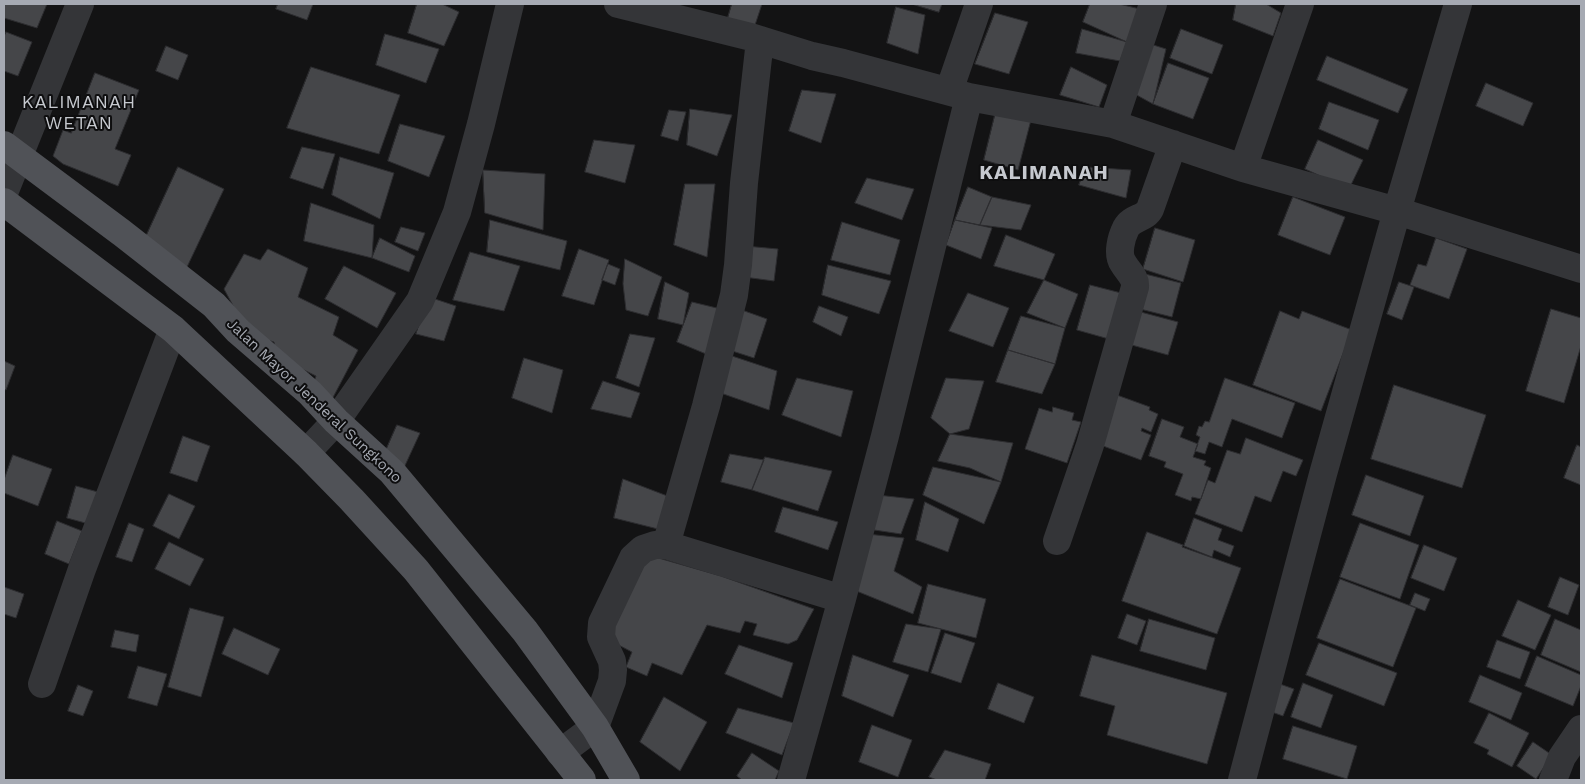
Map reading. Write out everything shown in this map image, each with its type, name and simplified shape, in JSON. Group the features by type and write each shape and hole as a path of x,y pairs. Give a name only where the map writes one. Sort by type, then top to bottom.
{"main road":[{"name":"Jalan Mayor Jenderal Sungkono","path":"12,151 122,233 214,306 238,331 310,393 336,421 392,472 524,630 595,727 626,780"},
{"path":"4,202 173,328 306,453 416,570 582,780"}],"street":[{"path":"4,193 12,151 80,4"},
{"path":"306,453 336,421 420,301 457,212 481,124 510,4"},
{"path":"791,780 885,436 979,4"},
{"path":"1113,124 1153,4"},
{"path":"1242,168 1300,4"},
{"path":"1242,780 1323,474 1458,4"},
{"path":"629,5 812,56 959,94 1113,124 1242,168 1397,211 1570,265"},
{"path":"666,544 706,406 734,295 760,40"},
{"path":"1057,542 1090,445 1135,287 1135,278 1122,261 1120,251 1122,236 1127,226 1135,218 1148,213 1174,144"},
{"path":"42,684 82,569 173,328"},
{"path":"560,753 595,727 612,681 613,670 612,661 601,637 602,624 632,558 643,549 666,544 842,599"},
{"path":"1553,780 1562,757 1581,729"}],"building":[{"path":"4,4 47,4 37,28 4,18"},
{"path":"278,4 313,4 307,20 276,9"},
{"path":"417,4 442,4 459,12 444,46 408,33"},
{"path":"732,4 762,4 751,37 726,24"},
{"path":"912,4 942,4 939,12"},
{"path":"1090,4 1119,4 1140,9 1127,42 1083,22"},
{"path":"1236,4 1266,4 1281,13 1273,36 1233,20"},
{"path":"896,7 925,15 918,54 887,43"},
{"path":"995,13 1028,22 1009,74 975,64"},
{"path":"1082,29 1127,42 1120,61 1076,53"},
{"path":"1181,29 1223,45 1212,74 1170,58"},
{"path":"6,32 32,42 18,76 4,71 4,37"},
{"path":"385,34 439,49 426,83 376,65"},
{"path":"1147,43 1166,49 1153,104 1133,93"},
{"path":"166,46 188,55 178,80 156,71"},
{"path":"1327,56 1408,89 1398,113 1317,80"},
{"path":"1168,63 1209,78 1193,119 1153,104"},
{"path":"311,67 400,95 379,154 287,128"},
{"path":"1071,67 1107,85 1099,107 1060,95"},
{"path":"95,73 139,90 115,149 131,155 118,186 63,164 53,156 63,130 71,133"},
{"path":"1486,83 1533,103 1523,126 1476,106"},
{"path":"802,90 836,94 821,143 789,131"},
{"path":"1329,102 1379,120 1368,150 1319,129"},
{"path":"690,109 732,115 717,156 687,145"},
{"path":"669,110 686,112 678,141 661,136"},
{"path":"996,111 1032,116 1018,170 984,160"},
{"path":"400,124 445,136 429,177 388,161"},
{"path":"594,140 635,145 625,183 585,172"},
{"path":"1318,140 1363,160 1349,189 1305,169"},
{"path":"302,147 335,154 323,189 290,178"},
{"path":"340,157 394,173 380,219 332,195"},
{"path":"178,167 224,189 187,267 143,243"},
{"path":"1086,167 1131,170 1126,198 1079,185"},
{"path":"483,170 545,174 543,230 485,213"},
{"path":"867,178 914,189 902,220 855,203"},
{"path":"685,184 715,184 707,257 674,245"},
{"path":"968,187 992,197 980,225 955,220"},
{"path":"992,197 1031,205 1021,230 980,225"},
{"path":"1293,197 1345,217 1330,255 1278,235"},
{"path":"311,203 374,225 372,258 304,241"},
{"path":"490,220 567,241 560,270 487,252"},
{"path":"955,220 992,228 981,259 946,245"},
{"path":"842,222 900,240 890,275 831,260"},
{"path":"401,227 425,233 418,251 395,242"},
{"path":"1155,228 1195,240 1183,282 1143,269"},
{"path":"1006,235 1055,254 1044,280 994,266"},
{"path":"380,238 415,256 409,272 372,258"},
{"path":"1436,238 1467,249 1449,299 1410,285 1418,264 1426,266"},
{"path":"745,246 778,249 774,281 744,277"},
{"path":"268,249 308,268 298,297 339,317 333,335 358,350 329,405 310,393 316,376 276,356 274,342 238,331 243,324 224,289 244,254 260,260"},
{"path":"579,249 609,260 594,305 562,296"},
{"path":"470,252 520,266 504,311 453,300"},
{"path":"625,259 662,277 648,316 626,310 623,284"},
{"path":"608,264 620,269 615,285 602,280"},
{"path":"828,265 891,281 879,314 822,295"},
{"path":"344,266 396,293 377,328 325,299"},
{"path":"1145,274 1181,283 1172,317 1136,308"},
{"path":"1044,280 1078,294 1065,328 1027,313"},
{"path":"665,282 689,293 683,325 658,319"},
{"path":"1399,282 1414,287 1402,320 1387,314"},
{"path":"1090,285 1129,295 1116,341 1077,330"},
{"path":"968,293 1009,308 993,347 949,331"},
{"path":"429,297 456,306 444,341 416,334"},
{"path":"692,302 725,310 711,356 677,342"},
{"path":"819,306 848,317 841,336 813,322"},
{"path":"739,309 767,319 754,358 726,349"},
{"path":"1551,309 1581,318 1581,346 1564,403 1526,391"},
{"path":"1137,311 1178,322 1168,355 1128,344"},
{"path":"1280,311 1299,319 1302,311 1352,330 1321,411 1253,385"},
{"path":"1021,316 1065,328 1055,364 1008,350"},
{"path":"630,334 655,338 639,387 616,378"},
{"path":"1008,350 1055,364 1042,394 996,382"},
{"path":"726,354 777,371 769,410 715,391"},
{"path":"524,358 563,370 552,413 512,398"},
{"path":"4,361 15,366 6,390 4,389"},
{"path":"797,378 853,391 841,437 782,415"},
{"path":"946,378 984,381 969,429 950,434 931,418"},
{"path":"1225,378 1295,403 1282,438 1232,419 1222,447 1209,442 1205,454 1195,451 1200,437 1196,435 1199,426 1202,427 1205,421 1209,422"},
{"path":"603,381 640,393 631,418 591,409"},
{"path":"1394,385 1486,415 1462,488 1371,459"},
{"path":"1114,394 1150,407 1149,410 1158,414 1151,432 1142,428 1141,431 1151,435 1141,460 1095,443"},
{"path":"1053,407 1074,413 1072,420 1081,422 1067,463 1025,449 1039,408 1052,412"},
{"path":"1162,419 1184,427 1180,437 1198,444 1193,457 1206,461 1204,465 1211,468 1201,499 1192,497 1191,501 1175,495 1183,474 1164,467 1166,462 1149,456"},
{"path":"397,425 420,433 402,472 383,457"},
{"path":"950,434 1013,443 1001,482 970,468 938,461"},
{"path":"183,436 210,446 197,482 170,473"},
{"path":"1246,438 1303,460 1296,476 1283,471 1271,502 1255,496 1242,532 1195,514 1208,480 1215,483 1227,450 1240,454"},
{"path":"1577,445 1581,447 1581,485 1564,478"},
{"path":"730,454 764,460 752,490 721,482"},
{"path":"13,455 52,469 38,506 4,493 4,480"},
{"path":"765,457 832,471 818,511 752,490"},
{"path":"933,467 1001,482 984,524 923,495"},
{"path":"1366,475 1424,496 1410,536 1352,515"},
{"path":"623,479 670,497 658,529 614,518"},
{"path":"76,486 98,492 89,524 67,518"},
{"path":"169,494 195,506 179,539 153,526"},
{"path":"877,495 914,499 901,534 861,528"},
{"path":"925,502 959,519 948,552 916,540"},
{"path":"783,507 838,522 828,550 775,532"},
{"path":"1194,518 1222,529 1218,540 1234,546 1230,557 1214,550 1212,557 1184,546"},
{"path":"57,521 82,531 69,564 45,554"},
{"path":"129,523 144,529 132,562 116,557"},
{"path":"1360,523 1419,545 1400,599 1340,577"},
{"path":"1147,532 1241,568 1217,634 1122,601"},
{"path":"867,534 904,538 894,571 922,587 913,614 854,590"},
{"path":"169,542 204,559 190,586 155,569"},
{"path":"1424,545 1457,558 1444,591 1411,578"},
{"path":"648,555 721,576 814,609 797,640 788,644 753,635 757,624 745,621 740,633 707,625 682,675 652,663 647,676 626,667 632,652 607,639"},
{"path":"1560,577 1579,585 1568,615 1548,607"},
{"path":"1340,579 1416,608 1393,667 1317,638"},
{"path":"928,584 986,599 976,638 918,623"},
{"path":"4,587 24,594 16,618 4,614"},
{"path":"1415,593 1430,599 1425,611 1410,605"},
{"path":"1518,600 1551,615 1535,650 1502,636"},
{"path":"190,608 224,617 201,697 168,687"},
{"path":"1127,614 1146,621 1137,645 1118,638"},
{"path":"1149,619 1215,638 1206,670 1140,651"},
{"path":"1555,619 1581,630 1581,672 1541,655"},
{"path":"906,624 941,629 928,672 893,662"},
{"path":"234,628 280,649 268,675 222,654"},
{"path":"115,630 139,635 136,652 111,647"},
{"path":"945,633 975,643 961,683 931,673"},
{"path":"1497,640 1530,652 1520,679 1487,667"},
{"path":"1319,643 1397,673 1384,706 1306,675"},
{"path":"739,645 793,663 782,698 725,674"},
{"path":"853,655 909,675 893,717 842,696"},
{"path":"1092,655 1227,693 1207,764 1107,735 1115,706 1080,696"},
{"path":"1537,656 1581,675 1581,686 1573,706 1525,686"},
{"path":"138,666 167,674 157,706 128,698"},
{"path":"1480,675 1522,693 1511,720 1469,702"},
{"path":"998,683 1034,697 1024,723 988,709"},
{"path":"1277,683 1294,689 1283,716 1266,710"},
{"path":"1303,683 1333,695 1321,728 1291,717"},
{"path":"78,685 93,691 83,716 68,711"},
{"path":"664,697 707,722 680,771 640,742"},
{"path":"738,708 794,723 782,755 726,733"},
{"path":"1489,713 1529,733 1512,767 1487,754 1489,750 1474,743"},
{"path":"872,725 912,740 898,777 859,762"},
{"path":"1293,726 1357,746 1347,779 1283,759"},
{"path":"1533,742 1552,755 1536,779 1517,766"},
{"path":"945,750 991,764 985,780 937,780 929,777"},
{"path":"752,753 779,771 775,780 742,780 737,776"}],"district":[{"name":"KALIMANAH WETAN","path":"79,113"},
{"name":"KALIMANAH","path":"1044,173"}]}
